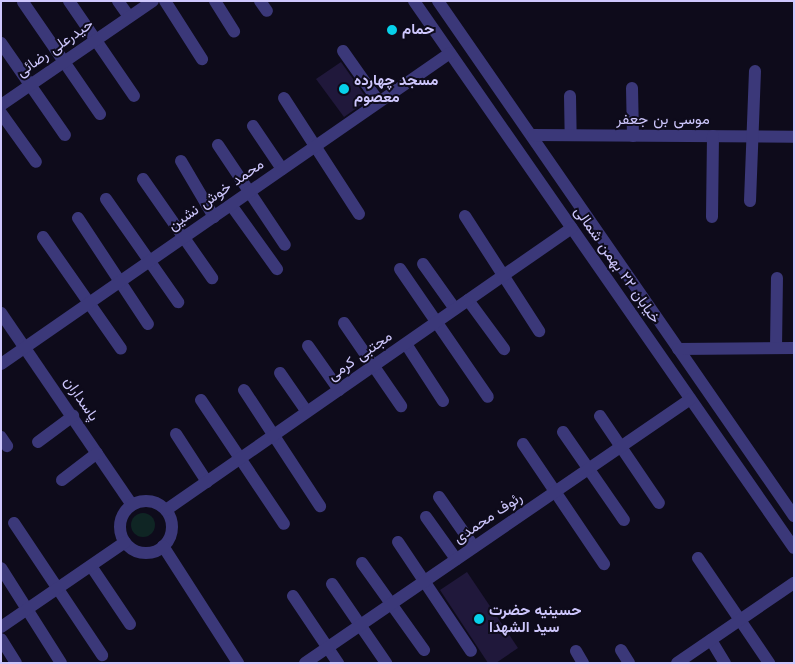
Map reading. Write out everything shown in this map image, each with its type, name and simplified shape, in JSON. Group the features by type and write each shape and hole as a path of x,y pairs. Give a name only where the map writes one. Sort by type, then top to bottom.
{"street":[{"path":"69,1 134,96"},
{"path":"118,1 129,17"},
{"name":"حیدرعلی رضائی","path":"1,105 153,1"},
{"path":"165,1 202,59"},
{"path":"215,1 234,31"},
{"name":"خیابان ۲۲ بهمن شمالی","path":"414,1 794,548"},
{"name":"خیابان ۲۲ بهمن شمالی","path":"438,1 533,135 794,516"},
{"path":"23,2 63,63 100,114"},
{"path":"1,44 66,135"},
{"path":"343,51 380,102"},
{"name":"محمد خوش نشین","path":"1,364 450,53"},
{"path":"750,201 755,71"},
{"path":"632,88 633,136"},
{"path":"570,96 571,135"},
{"path":"284,98 359,214"},
{"path":"1,113 36,162"},
{"path":"254,126 282,169"},
{"name":"موسی بن جعفر","path":"533,135 794,137"},
{"path":"712,217 713,136"},
{"path":"218,145 248,193 285,246"},
{"path":"181,161 214,217"},
{"path":"143,179 212,278"},
{"path":"106,199 178,302"},
{"path":"231,205 277,269"},
{"path":"465,216 539,331"},
{"path":"78,218 148,324"},
{"name":"مجتبی کرمی","path":"166,510 571,228"},
{"path":"43,237 121,349"},
{"path":"422,264 455,309"},
{"path":"400,269 488,397"},
{"path":"776,348 777,278"},
{"path":"468,300 504,349"},
{"name":"پاسداران","path":"1,313 132,505"},
{"path":"344,323 401,406"},
{"path":"406,344 443,401"},
{"path":"308,346 339,390"},
{"path":"678,349 794,348"},
{"path":"280,373 307,412"},
{"path":"244,390 275,434 320,506"},
{"name":"رئوف محمدی","path":"304,663 690,399"},
{"path":"201,400 284,524"},
{"path":"38,442 73,416"},
{"path":"600,416 659,503"},
{"path":"563,432 624,520"},
{"path":"176,434 207,482"},
{"path":"523,444 604,564"},
{"path":"62,480 97,453"},
{"path":"439,497 474,547"},
{"path":"147,501 166,510 172,525 163,546 156,551 139,552 125,542 121,534 122,518 132,505 147,501"},
{"path":"426,517 456,559"},
{"path":"14,523 102,655"},
{"path":"1,627 125,542"},
{"path":"398,542 471,651"},
{"path":"163,546 238,663"},
{"path":"698,558 769,663"},
{"path":"362,563 424,650"},
{"path":"91,566 130,624"},
{"path":"1,568 61,663"},
{"path":"677,663 794,583"},
{"path":"332,584 386,663"},
{"path":"293,596 338,663"},
{"path":"1,640 16,663"},
{"path":"710,640 725,663"},
{"path":"621,650 629,663"},
{"path":"576,651 583,663"}],"green space":[{"path":"143,513 148,514 154,520 154,530 148,536 143,537 138,536 132,530 131,525 132,520 138,514"}],"building":[{"name":"مسجد چهارده معصوم","path":"341,62 368,100 344,117 316,79"},
{"name":"حسینیه حضرت سید الشهدا","path":"467,572 518,648 496,663 488,663 440,590"}],"place":[{"name":"حمام","path":"392,30"},
{"name":"مسجد چهارده معصوم","path":"344,89"},
{"name":"حسینیه حضرت سید الشهدا","path":"479,619"}]}
